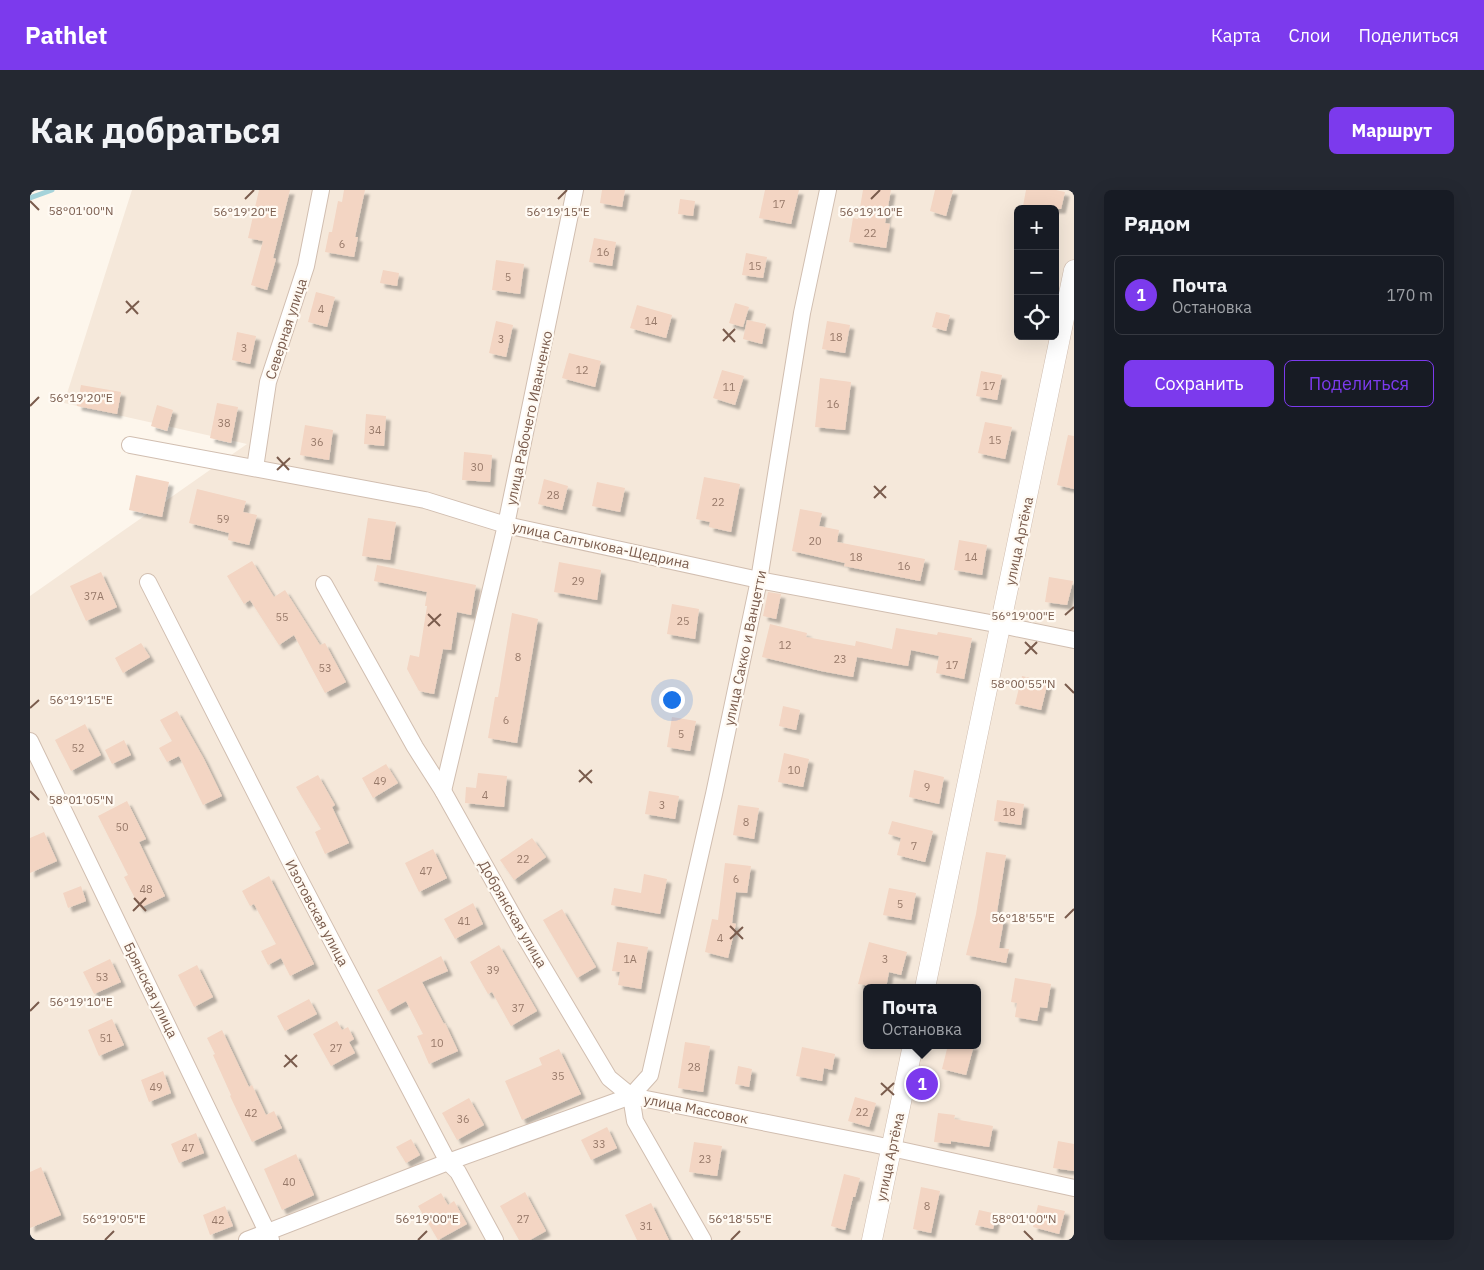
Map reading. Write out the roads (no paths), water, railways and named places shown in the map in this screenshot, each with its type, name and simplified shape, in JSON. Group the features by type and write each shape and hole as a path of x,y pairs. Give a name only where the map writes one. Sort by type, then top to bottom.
{"street":[{"name":"Северная улица","path":"255,468 268,382 306,266 321,190"},
{"name":"улица Рабочего Иванченко","path":"443,791 506,525 575,190"},
{"name":"улица Сакко и Ванцетти","path":"631,1096 650,1076 714,794 759,580 802,312 828,190"},
{"name":"улица Артёма","path":"926,984 1002,625 1074,270"},
{"name":"улица Салтыкова-Щедрина","path":"130,445 425,500 506,525 759,580 1074,640"},
{"name":"Изотовская улица","path":"148,582 296,874 448,1162 458,1172 495,1240"},
{"name":"Добрянская улица","path":"324,584 415,748 443,791 522,932 609,1078 631,1096"},
{"name":"Брянская улица","path":"30,741 269,1236"},
{"name":"улица Артёма","path":"872,1240 912,1049"},
{"name":"улица Массовок","path":"248,1240 269,1236 448,1162 631,1096 892,1148 1074,1188"},
{"path":"631,1096 635,1121 703,1240"}],"waterway":[{"path":"30,198 52,190"}],"place":[{"name":"Почта","path":"922,1084"}]}
